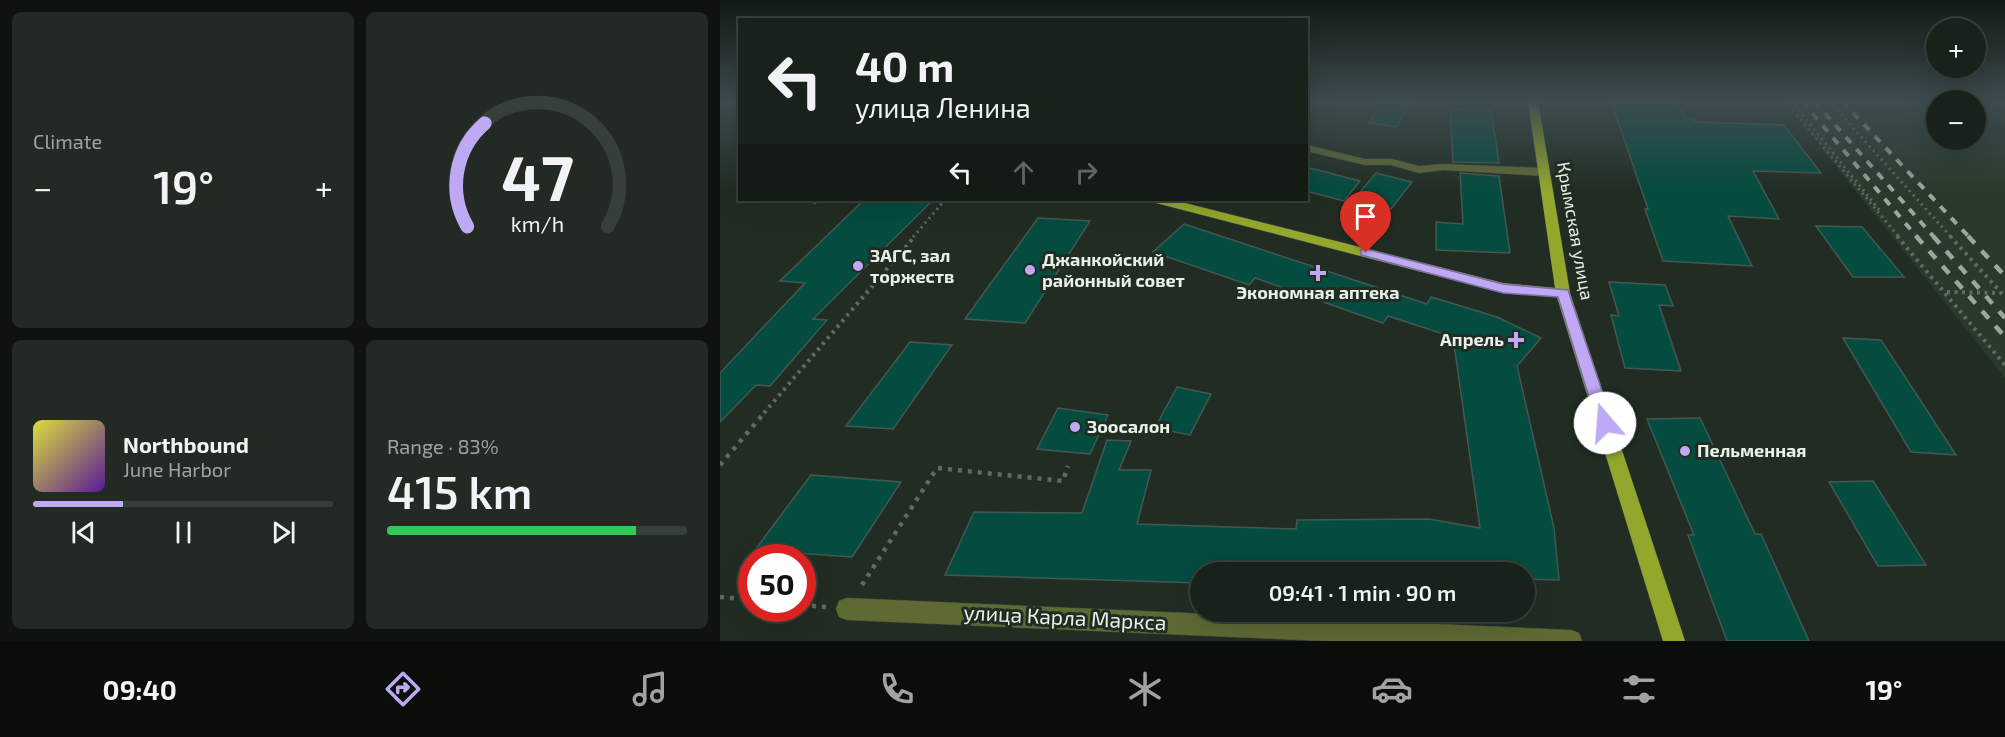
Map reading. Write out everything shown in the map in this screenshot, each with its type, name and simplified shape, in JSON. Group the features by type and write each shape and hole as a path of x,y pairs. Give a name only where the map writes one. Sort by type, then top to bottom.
{"main road":[{"name":"Крымская улица","path":"1538,131 1563,293 1674,641"},
{"path":"1164,201 1503,288 1563,293"}],"street":[{"path":"1308,148 1365,162 1392,162 1419,170 1443,167 1544,172"},
{"name":"улица Карла Маркса","path":"847,609 1571,641"}],"path":[{"path":"1810,131 1946,292 2001,293"},
{"path":"1815,131 2005,365"},
{"path":"1856,131 2005,297"},
{"path":"720,465 944,201"},
{"path":"847,609 937,468 1063,482 1068,466"},
{"path":"720,597 738,599"}],"shaded area":[{"path":"1808,131 1926,131 1926,150 1986,150 1986,131 2005,131 2005,378"}],"building":[{"path":"1451,131 1494,131 1499,163 1453,162"},
{"path":"1621,131 1789,131 1821,173 1753,171 1779,219 1728,216 1752,266 1663,261 1645,209 1648,209"},
{"path":"1308,168 1360,181 1344,201 1308,192"},
{"path":"1376,173 1412,182 1391,209 1354,199"},
{"path":"1460,173 1499,176 1510,253 1436,250 1436,222 1463,224"},
{"path":"863,201 932,201 813,319 827,320 770,386 756,385 720,422 720,373 805,283 780,281"},
{"name":"Джанкойский районный совет","path":"1038,218 1090,221 1025,323 965,319"},
{"path":"1184,224 1427,304 1431,297 1497,317 1541,338 1517,366 1554,528 1559,580 1535,579 1535,562 1190,562 1190,583 945,575 974,512 1082,513 1107,440 1131,441 1119,470 1151,470 1137,524 1296,529 1297,520 1429,519 1480,528 1453,337 1388,316 1383,323 1255,278 1249,285 1153,252"},
{"path":"1816,226 1862,227 1904,277 1853,277"},
{"path":"1609,282 1665,285 1673,306 1659,305 1681,371 1625,368 1611,315 1619,316"},
{"path":"1843,338 1881,340 1956,455 1911,452"},
{"path":"910,342 952,345 893,429 846,426"},
{"path":"1177,387 1211,394 1190,435 1155,428"},
{"name":"Зоосалон","path":"1058,408 1108,415 1090,454 1037,449"},
{"path":"1700,418 1755,534 1761,534 1809,641 1727,641 1688,535 1694,535 1647,419"},
{"path":"811,475 901,482 852,557 816,554 816,544 759,544"},
{"path":"1873,481 1926,565 1878,566 1829,482"}],"railway":[{"path":"1827,131 1917,237"},
{"path":"1840,131 1934,237"},
{"path":"1870,131 1969,237"},
{"path":"1916,236 2005,337"},
{"path":"1933,236 2005,318"},
{"path":"1968,236 2005,276"}],"place":[{"name":"ЗАГС, зал торжеств","path":"858,266"},
{"name":"Джанкойский районный совет","path":"1030,270"},
{"name":"Экономная аптека","path":"1318,273"},
{"name":"Апрель","path":"1516,340"},
{"name":"Зоосалон","path":"1075,427"},
{"name":"Пельменная","path":"1685,451"}],"route":[{"path":"1366,253 1503,288 1563,293 1605,423"}]}
